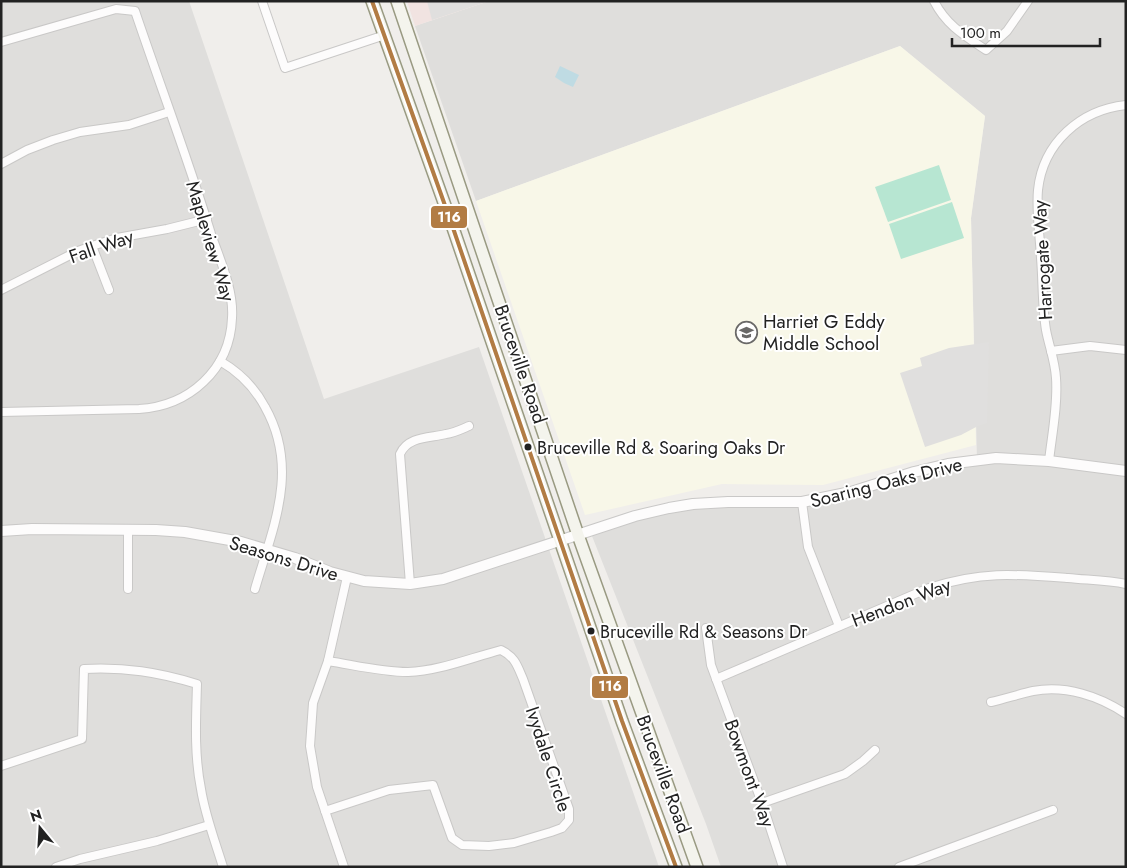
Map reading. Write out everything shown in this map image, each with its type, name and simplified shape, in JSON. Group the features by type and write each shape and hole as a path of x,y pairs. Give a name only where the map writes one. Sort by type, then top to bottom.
{"main road":[{"name":"Bruceville Road","path":"372,1 622,721 676,867"},
{"name":"Bruceville Road","path":"397,1 578,534 697,867"}],"street":[{"path":"262,1 285,68 385,35"},
{"path":"934,1 940,13 955,30 986,50 1007,31 1028,1"},
{"name":"Mapleview Way","path":"1,42 116,9 135,11 206,219 232,305 232,328 220,361 210,376 193,392 183,398 162,406 139,410 1,412"},
{"name":"Harrogate Way","path":"1049,461 1056,390 1055,369 1046,323 1038,191 1047,159 1059,139 1075,124 1100,110 1126,105"},
{"path":"1,164 27,150 53,140 80,132 129,125 170,112"},
{"name":"Fall Way","path":"1,290 78,251 92,246 117,238 167,229 206,219"},
{"path":"92,246 109,290"},
{"path":"1051,350 1090,346 1126,350"},
{"path":"220,361 240,374 256,392 271,417 279,439 283,468 282,492 255,589"},
{"path":"410,584 400,454 403,446 414,440 448,434 469,426"},
{"name":"Soaring Oaks Drive","path":"561,541 635,516 685,505 728,502 802,502 852,492 914,472 948,464 996,458 1049,461 1126,471"},
{"path":"802,502 808,547 839,626"},
{"name":"Seasons Drive","path":"1,531 32,529 185,532 214,536 267,550 364,581 410,584 443,579 561,541"},
{"path":"128,530 128,589"},
{"name":"Hendon Way","path":"716,679 929,588 952,581 974,576 1009,574 1126,584"},
{"path":"344,867 324,810 312,766 311,725 313,703 328,661 347,577"},
{"name":"Bowmont Way","path":"706,628 709,653 716,679 762,803 783,867"},
{"name":"Ivydale Circle","path":"324,810 389,790 433,785 452,838 462,845 489,846 526,840 562,828 569,820 569,809 518,667 510,654 501,650 434,669 409,672 328,661"},
{"path":"1,766 82,739 84,670 134,669 172,676 197,684 196,755 200,788 209,825 223,867"},
{"path":"991,702 1033,691 1066,690 1097,698 1126,714"},
{"path":"762,803 844,774 864,761 875,750"},
{"path":"899,867 1054,810"},
{"path":"56,867 80,859 156,842 209,825"}],"shaded area":[{"path":"1,1 189,1 324,399 479,347 659,867 1,867"},
{"path":"407,1 489,1 415,26"},
{"path":"427,1 489,1 432,20"},
{"path":"489,1 1126,1 1126,867 721,867 706,824 590,531 693,504 802,502 977,460 971,218 985,116 900,46 476,201 415,26"},
{"name":"Harriet G Eddy Middle School","path":"900,46 985,116 971,218 976,445 823,485 722,484 585,515 476,201"},
{"path":"989,342 987,423 961,435 925,447 900,373 922,366 920,358 949,348"}],"green space":[{"path":"939,165 951,200 888,222 875,187"},
{"path":"952,202 964,238 901,259 889,224"}],"water":[{"path":"560,66 579,75 573,87 555,77"}],"transit line":[{"name":"116","path":"372,1 452,225 622,721 676,867"}],"place":[{"name":"Harriet G Eddy Middle School","path":"747,332"},
{"name":"Bruceville Rd & Soaring Oaks Dr","path":"528,447"},
{"name":"Bruceville Rd & Seasons Dr","path":"591,631"}]}
